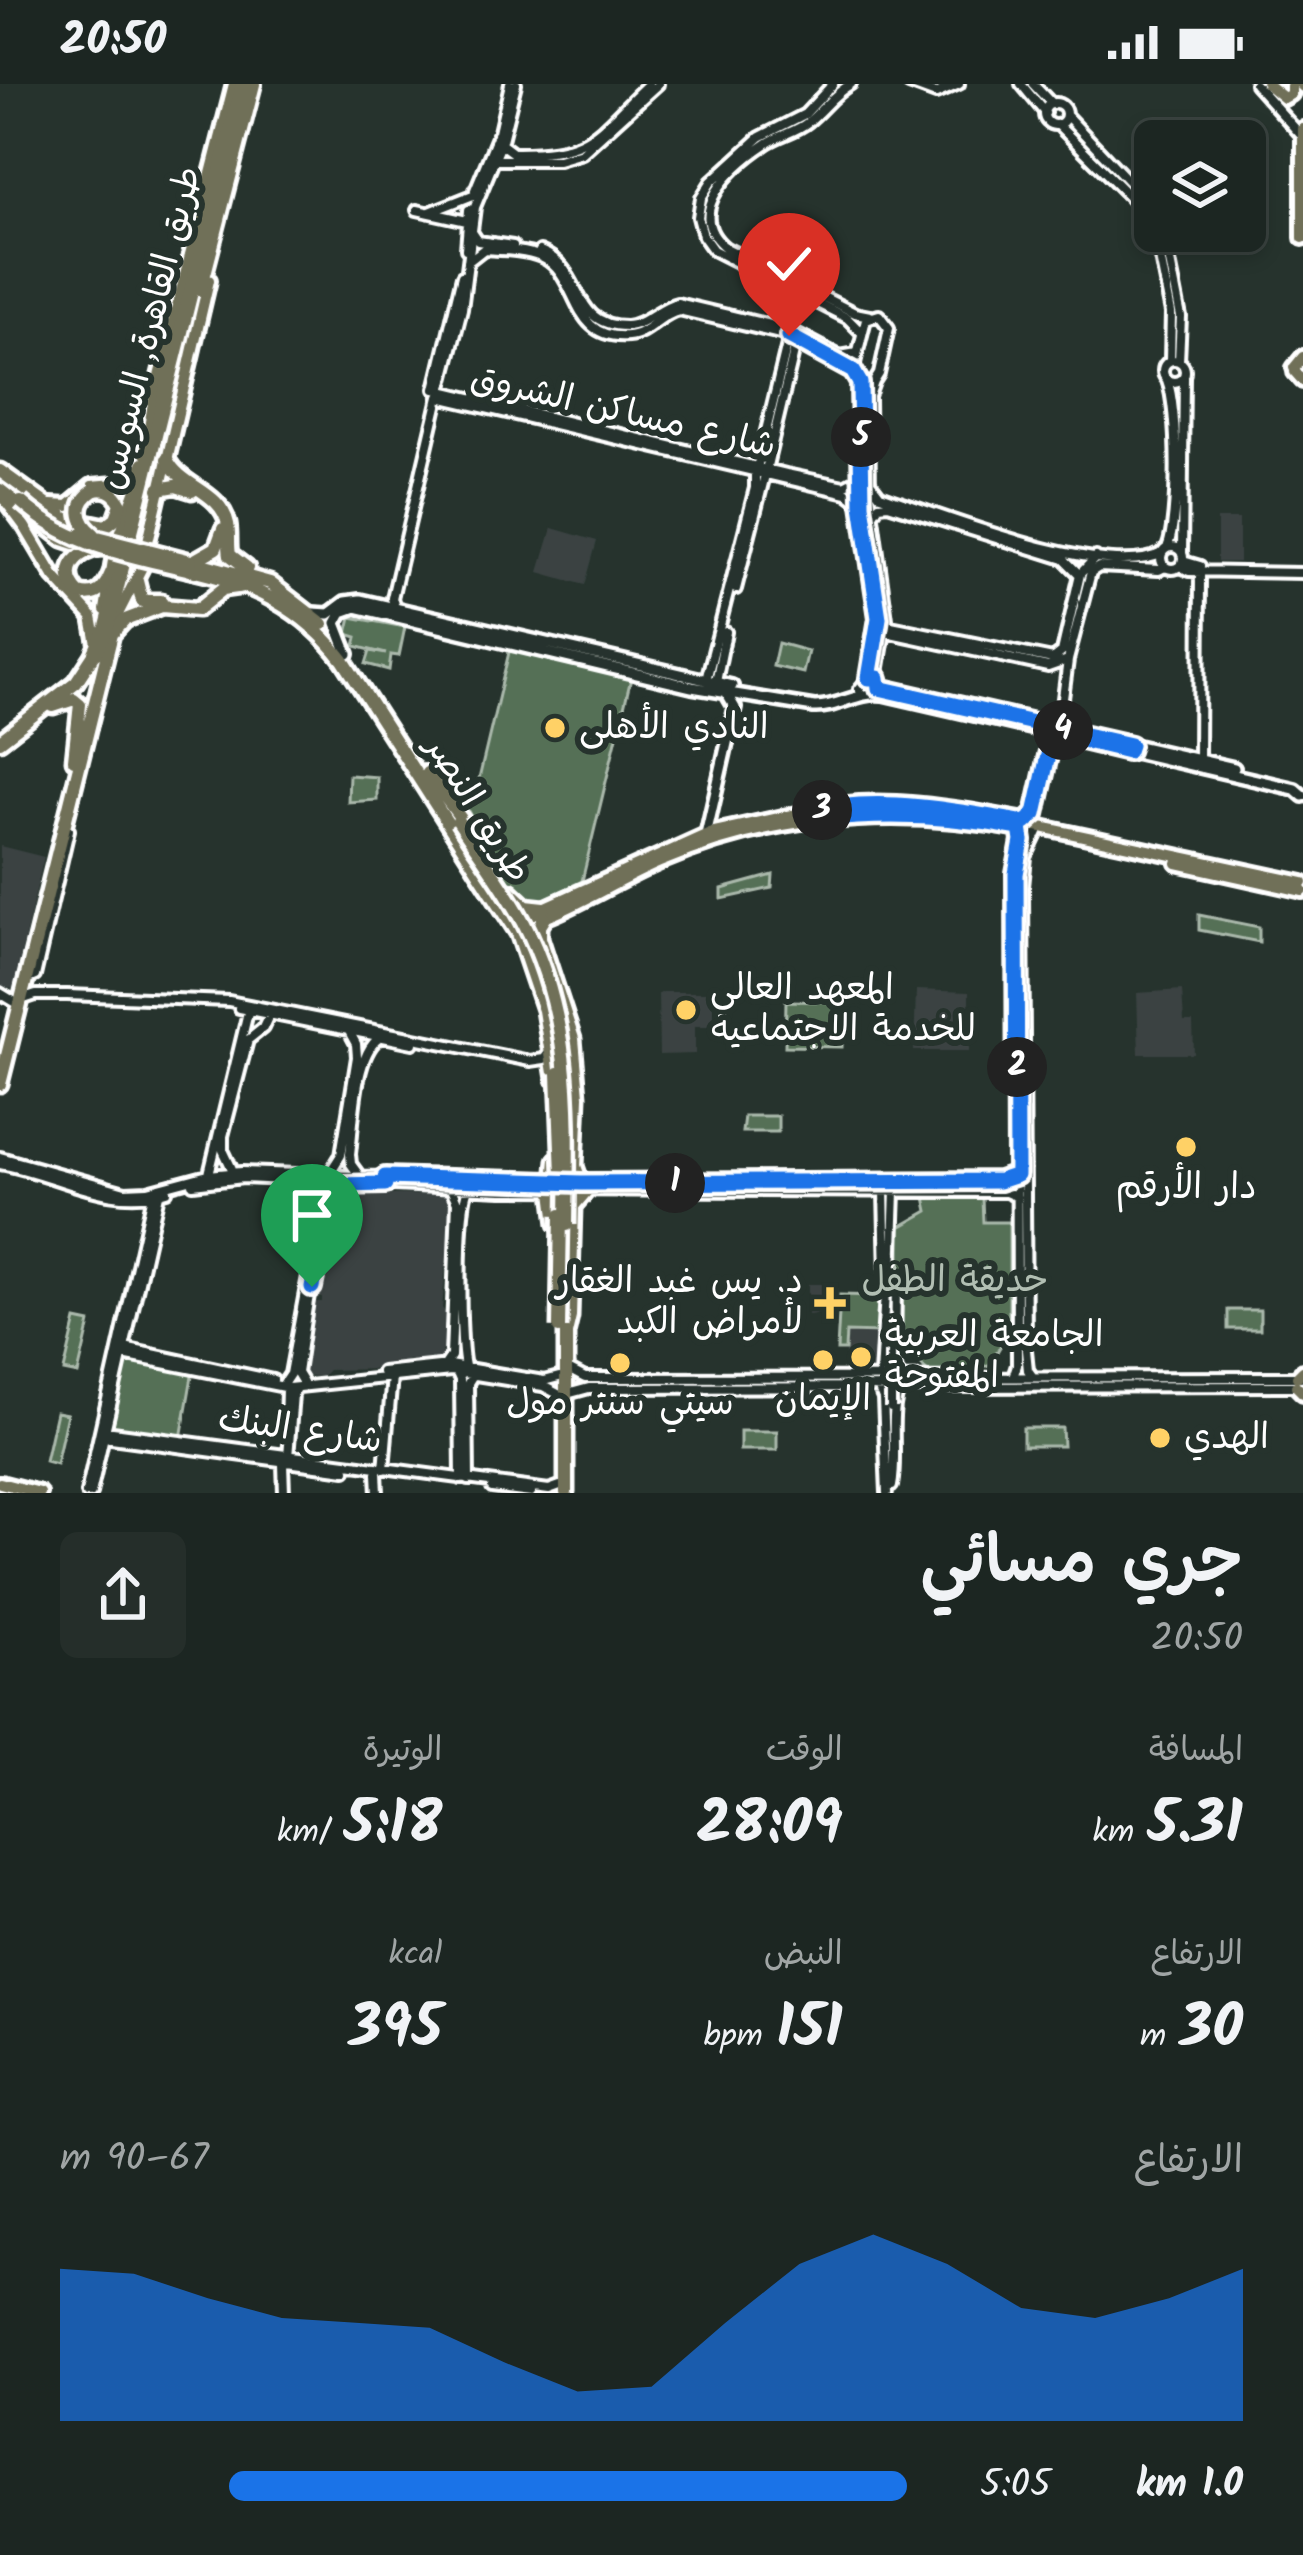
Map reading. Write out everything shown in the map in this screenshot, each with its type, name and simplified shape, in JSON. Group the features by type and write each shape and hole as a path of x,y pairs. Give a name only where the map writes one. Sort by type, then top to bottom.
{"highway":[{"name":"طريق القاهرة, السويس","path":"121,582 238,84"},
{"name":"طريق القاهرة, السويس","path":"121,582 255,84"},
{"path":"148,432 165,398"},
{"path":"167,459 176,474 222,509 229,526 230,555 238,565 281,582 305,608"},
{"path":"0,479 80,527 82,540 71,543 33,520 0,479"},
{"path":"159,489 176,486 191,491 208,502 220,519 223,532 218,546 191,566"},
{"path":"47,508 101,527 113,523 121,504 109,490 93,490 82,501 80,514 86,528 100,543"},
{"path":"25,494 58,530 191,566 208,586 205,598 196,604 146,603 121,582"},
{"path":"100,543 81,553 70,567 71,585 88,595 121,582"},
{"name":"طريق النصر","path":"191,566 251,586 288,606 326,638 451,816 516,899 541,913 541,940"},
{"name":"طريق النصر","path":"191,566 262,579 305,608 348,654 451,816 518,935 562,1073 555,1321 562,1331"},
{"path":"0,1084 121,582"},
{"path":"104,639 121,582"},
{"path":"4,738 76,682 104,639 122,622 169,605 197,609 223,589 251,586"},
{"path":"45,706 79,702 73,753 77,766"},
{"path":"451,816 516,908 547,976 566,1056 570,1133 562,1331"},
{"path":"451,816 512,911 550,1002 563,1078 556,1183"},
{"path":"516,899 522,916 518,935 541,940 562,997 578,1082 572,1169 560,1169 556,1159"},
{"path":"562,997 556,1183 562,1331"},
{"path":"546,1018 562,1073 570,1133"},
{"path":"557,1207 573,1206 584,1187 575,1158"},
{"name":"طريق النصر","path":"556,1491 558,1383 562,1331 570,1317 573,1206"}],"main road":[{"name":"طريق القاهرة, السويس","path":"118,540 143,463 154,396 238,84"},
{"path":"1261,84 1284,98 1296,85"},
{"path":"1261,84 1274,103"},
{"path":"1296,85 1303,98"},
{"path":"1299,127 1303,238"},
{"path":"121,582 159,489 211,270 219,215"},
{"path":"1297,374 1303,357"},
{"path":"25,494 66,507 96,484 127,483 143,463"},
{"path":"0,479 54,576 92,617 104,639"},
{"path":"121,504 121,582"},
{"path":"333,617 349,601 389,602 506,638 717,679 817,704 875,681 1053,730"},
{"path":"305,608 333,617 356,607 703,681 717,679"},
{"path":"333,617 348,654"},
{"path":"717,679 739,699 821,708 879,693 1299,787"},
{"path":"708,834 739,699"},
{"path":"1133,748 1196,759 1299,787"},
{"path":"518,935 525,923 541,913 708,834 823,815 908,814 1031,822 1301,886"},
{"path":"541,913 689,850 802,817"},
{"path":"0,1486 16,1493"},
{"path":"0,1486 38,1493"}],"street":[{"path":"487,169 501,144 513,84"},
{"path":"389,602 441,396 464,269 467,221 513,84"},
{"path":"494,160 580,146 648,84"},
{"path":"501,144 517,156 557,160 582,153 658,84"},
{"path":"833,84 805,114 760,137 711,182 701,199 698,218 713,250 848,318 862,332"},
{"path":"851,84 804,125 763,146 718,188 710,200 708,220 727,248 855,313 881,316 889,325 879,374 869,396 862,504 879,618 875,681"},
{"path":"909,84 936,94 959,84"},
{"path":"930,84 941,84"},
{"path":"1022,84 1049,123 1058,124 1134,200"},
{"path":"1033,84 1052,104 1063,106 1093,148 1134,189"},
{"path":"1274,103 1299,127"},
{"path":"1045,113 1052,104"},
{"path":"1058,124 1066,115"},
{"path":"428,213 476,195"},
{"path":"457,312 470,260 476,195"},
{"path":"417,210 467,221"},
{"path":"472,232 480,245 547,260 565,280 581,314 596,328 632,335 677,303 782,327 796,342 853,371 860,383 865,479 889,629 875,681"},
{"path":"470,260 480,245"},
{"path":"1163,252 1175,360 1185,368 1182,560"},
{"path":"669,308 842,356 857,352"},
{"path":"853,371 870,316"},
{"path":"717,679 761,471 796,342"},
{"path":"1165,567 1173,527 1174,406 1163,371 1175,360"},
{"path":"1168,380 1176,382 1184,376"},
{"path":"860,383 874,382"},
{"name":"شارع مساكن الشروق","path":"441,396 847,490 862,504"},
{"path":"847,490 865,479"},
{"path":"865,479 881,500 1073,564 1079,577"},
{"path":"881,500 1078,554 1140,561 1176,548 1182,560 1197,571 1300,570"},
{"path":"872,515 881,500"},
{"path":"1073,564 1078,554"},
{"path":"1053,730 1079,577 1086,563 1098,556"},
{"path":"1051,668 1065,656 1091,572 1099,567 1165,567 1182,560"},
{"path":"1182,560 1192,566 1300,570"},
{"path":"1196,759 1197,571"},
{"path":"889,629 1048,660 1065,656"},
{"path":"970,646 1051,668 1061,682 1026,846 1020,925 1022,1351 1013,1378"},
{"path":"91,717 89,747 35,974 26,980 39,989 67,995 221,1001 267,1019 536,1064 552,1048"},
{"path":"1026,846 1031,822"},
{"path":"0,992 20,1002 67,995"},
{"path":"248,1012 536,1064 562,1073"},
{"path":"209,1170 248,1012"},
{"path":"231,1168 222,1142 232,1096 248,1040 267,1019"},
{"path":"329,1174 339,1162 357,1046 347,1030"},
{"path":"361,1176 351,1164 363,1060 369,1046 384,1037"},
{"path":"357,1046 362,1042 369,1046"},
{"path":"1021,1127 1017,1197 1022,1351 1034,1378"},
{"path":"0,1161 124,1192 148,1191 209,1170 231,1168 468,1189 556,1183"},
{"path":"0,1161 116,1196 156,1194 229,1178 340,1185 556,1183 889,1196 1002,1192 1017,1197"},
{"path":"339,1162 351,1164"},
{"path":"584,1187 995,1181 1017,1175"},
{"path":"995,1181 1007,1185 1002,1192"},
{"path":"286,1493 292,1386 324,1192 320,1184"},
{"path":"301,1327 330,1197 340,1185"},
{"path":"450,1188 460,1202 465,1475"},
{"path":"445,1365 451,1358 460,1202 468,1189"},
{"path":"89,1493 156,1194"},
{"path":"889,1196 890,1493"},
{"path":"889,1276 896,1283 900,1382 895,1401 896,1468 890,1479"},
{"path":"889,1276 879,1382 884,1467 890,1479"},
{"path":"89,1493 109,1435 132,1302"},
{"path":"452,1332 456,1344 463,1336"},
{"path":"126,1352 292,1386 465,1371"},
{"path":"884,1362 896,1360"},
{"path":"292,1386 445,1365 584,1388 879,1382"},
{"path":"380,1493 392,1376"},
{"path":"558,1383 579,1377 1298,1382"},
{"path":"579,1377 577,1384 584,1388"},
{"path":"900,1382 1013,1378 1298,1382"},
{"path":"883,1401 895,1401"},
{"name":"شارع البنك","path":"109,1435 531,1493"},
{"name":"شارع البنك","path":"381,1475 465,1475 556,1491"}],"shaded area":[{"path":"1217,519 1239,519 1239,562 1217,562"},
{"path":"552,528 597,541 585,585 539,572"},
{"path":"0,846 44,857 13,989 0,986"},
{"path":"916,990 969,992 969,1051 914,1051"},
{"path":"1182,990 1184,1022 1193,1022 1194,1054 1139,1054 1137,993"},
{"name":"المعهد العالي للخدمة الاجتماعيه","path":"713,992 713,1026 695,1026 695,1054 659,1055 658,994"},
{"path":"364,1190 367,1195 447,1194 452,1201 442,1308 446,1313 445,1356 439,1362 417,1365 408,1360 403,1366 397,1361 390,1369 299,1375 311,1306 322,1302 316,1297 333,1193"},
{"name":"د. يس غبد الغقار لأمراض الكبد","path":"808,1284 837,1284 837,1312 808,1315 808,1297 821,1297 822,1311 822,1296 808,1295"},
{"name":"الجامعة العربية المفتوحة","path":"845,1332 879,1333 878,1373 845,1374"}],"green space":[{"path":"351,617 405,627 399,656 391,655 389,670 366,664 370,651 386,654 355,646 357,637 347,634"},
{"path":"778,643 808,651 803,673 773,666"},
{"name":"النادي الأهلى","path":"510,648 631,678 582,881 534,904 501,872 464,803 479,779"},
{"path":"349,775 377,777 377,800 348,802"},
{"path":"773,875 772,888 722,899 722,889"},
{"path":"1199,915 1259,927 1259,942 1199,930"},
{"path":"786,1001 843,1002 842,1047 785,1046"},
{"path":"744,1116 778,1116 778,1132 742,1132"},
{"name":"حديقة الطفل","path":"925,1197 982,1198 983,1222 1009,1222 1009,1338 989,1366 979,1366 978,1371 927,1372 906,1345 900,1344 900,1227 928,1211"},
{"path":"840,1295 880,1296 880,1333 846,1332 845,1350 837,1350"},
{"path":"1228,1310 1260,1310 1260,1329 1228,1329"},
{"path":"76,1320 90,1323 78,1374 64,1371"},
{"path":"120,1348 194,1365 180,1444 101,1432"},
{"path":"56,1412 67,1414 56,1464 45,1461"},
{"path":"1023,1428 1062,1428 1063,1446 1023,1446"},
{"path":"740,1431 777,1431 777,1450 740,1450"}],"place":[{"name":"النادي الأهلى","path":"555,728"},
{"name":"المعهد العالي للخدمة الاجتماعيه","path":"686,1010"},
{"name":"دار الأرقم","path":"1186,1147"},
{"name":"د. يس غبد الغقار لأمراض الكبد","path":"830,1303"},
{"name":"الجامعة العربية المفتوحة","path":"861,1357"},
{"name":"الإيمان","path":"823,1360"},
{"name":"سيتي سنتر مول","path":"620,1363"},
{"name":"الهدي","path":"1160,1438"}],"route":[{"path":"312,1287 331,1193 340,1185 379,1186 385,1184 385,1177 662,1183 999,1181 1017,1175 1016,874 1020,828 951,817 886,814 823,820 819,813 907,807 971,812 1025,823 1035,814 1051,742 1057,734 1128,751 1130,745 879,688 878,678 868,677 879,618 862,504 860,383 853,371 789,336"}]}
